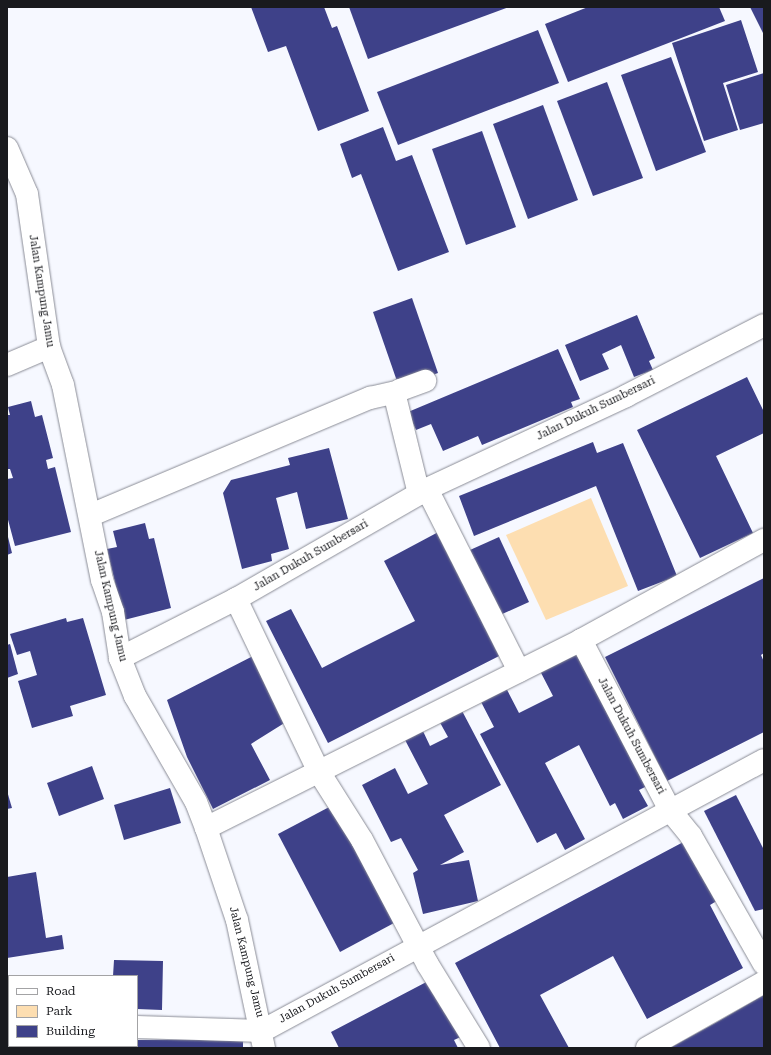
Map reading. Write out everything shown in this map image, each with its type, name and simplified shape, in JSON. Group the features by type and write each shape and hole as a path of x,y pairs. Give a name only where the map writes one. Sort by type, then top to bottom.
{"street":[{"name":"Jalan Kampung Jamu","path":"7,148 27,194 48,347 63,385 91,515 102,580 113,612 120,658 135,696 196,802 206,828 237,920 263,1039"},
{"name":"Jalan Dukuh Sumbersari","path":"120,658 236,599 423,491 626,396 764,326"},
{"path":"7,365 48,347"},
{"path":"91,515 384,395 425,381"},
{"path":"384,395 423,491 519,671"},
{"path":"206,828 580,640 764,540"},
{"path":"236,599 319,772 362,840 417,945 479,1048"},
{"name":"Jalan Dukuh Sumbersari","path":"580,640 670,810 691,836 764,964"},
{"name":"Jalan Dukuh Sumbersari","path":"263,1039 417,945 534,886 670,810 764,760"},
{"path":"647,1048 764,982"},
{"path":"138,1027 263,1039"}],"green space":[{"path":"591,498 628,586 546,620 506,535"}],"building":[{"path":"251,7 324,7 332,28 337,26 369,111 318,131 286,46 268,52"},
{"path":"349,7 509,7 368,59"},
{"path":"588,7 719,7 725,21 568,82 545,24"},
{"path":"750,7 764,7 764,35"},
{"path":"741,20 758,72 723,83 738,130 704,141 672,43"},
{"path":"538,30 559,83 398,145 377,92"},
{"path":"671,57 706,152 656,171 621,75"},
{"path":"764,73 764,123 740,130 726,85"},
{"path":"607,82 643,178 593,196 557,101"},
{"path":"543,105 578,200 528,219 493,124"},
{"path":"383,127 396,161 412,155 449,252 398,271 361,174 352,178 340,144"},
{"path":"482,131 516,227 466,245 432,149"},
{"path":"412,298 438,373 399,387 373,312"},
{"path":"637,315 655,358 649,361 653,370 634,377 621,345 602,354 609,369 580,381 565,345"},
{"path":"558,349 580,399 571,402 573,407 482,445 478,436 443,451 431,424 416,430 408,412"},
{"path":"747,377 764,412 764,433 716,456 753,533 700,558 637,430"},
{"path":"31,401 35,417 42,415 53,458 46,460 48,469 55,467 71,532 15,546 7,516 7,479 13,478 10,469 7,469 7,415 10,415 8,407"},
{"path":"593,442 597,453 623,443 677,576 638,591 596,486 474,536 459,496"},
{"path":"329,448 348,519 306,529 297,492 276,498 289,549 271,554 272,561 242,569 223,493 231,480 290,465 288,458"},
{"path":"145,523 149,539 154,538 171,608 124,620 107,549 117,547 113,531"},
{"path":"444,529 507,652 328,743 266,621 291,609 322,668 415,621 384,561"},
{"path":"7,533 12,553 7,555"},
{"path":"499,537 529,602 500,615 470,550"},
{"path":"764,578 764,653 761,655 764,662 764,732 667,781 605,657"},
{"path":"66,618 67,622 83,618 106,695 70,706 73,716 32,728 18,681 37,675 30,651 17,655 10,634"},
{"path":"10,644 18,674 7,678 7,645"},
{"path":"579,646 651,784 639,790 648,806 623,819 615,803 610,806 579,745 545,763 585,839 565,850 556,833 537,843 480,734 494,727 479,698 504,684 519,713 553,696 538,667"},
{"path":"255,655 286,722 251,744 270,780 213,809 187,757 167,700"},
{"path":"460,707 501,785 444,815 464,852 440,865 469,860 478,901 423,914 413,873 418,870 401,838 391,842 362,785 395,768 408,794 428,784 404,738 422,729 430,746 448,737 438,719"},
{"path":"92,766 104,799 59,816 47,783"},
{"path":"170,788 181,823 124,840 114,805"},
{"path":"7,791 12,808 7,809"},
{"path":"736,795 764,850 764,909 755,911 704,811"},
{"path":"333,805 394,923 340,952 278,834"},
{"path":"689,839 720,899 710,905 743,968 647,1019 613,956 540,995 569,1048 500,1048 455,963"},
{"path":"36,872 46,938 62,935 64,949 7,958 7,877"},
{"path":"114,960 163,961 162,1010 138,1009 138,975 113,975"},
{"path":"434,978 465,1035 454,1040 458,1048 339,1048 331,1032"},
{"path":"764,995 764,1048 670,1048 717,1022"},
{"path":"7,1023 8,1047 22,1048 7,1048"},
{"path":"243,1039 243,1048 132,1048 138,1047 138,1040"},
{"path":"25,1047 78,1047 78,1048"}]}
